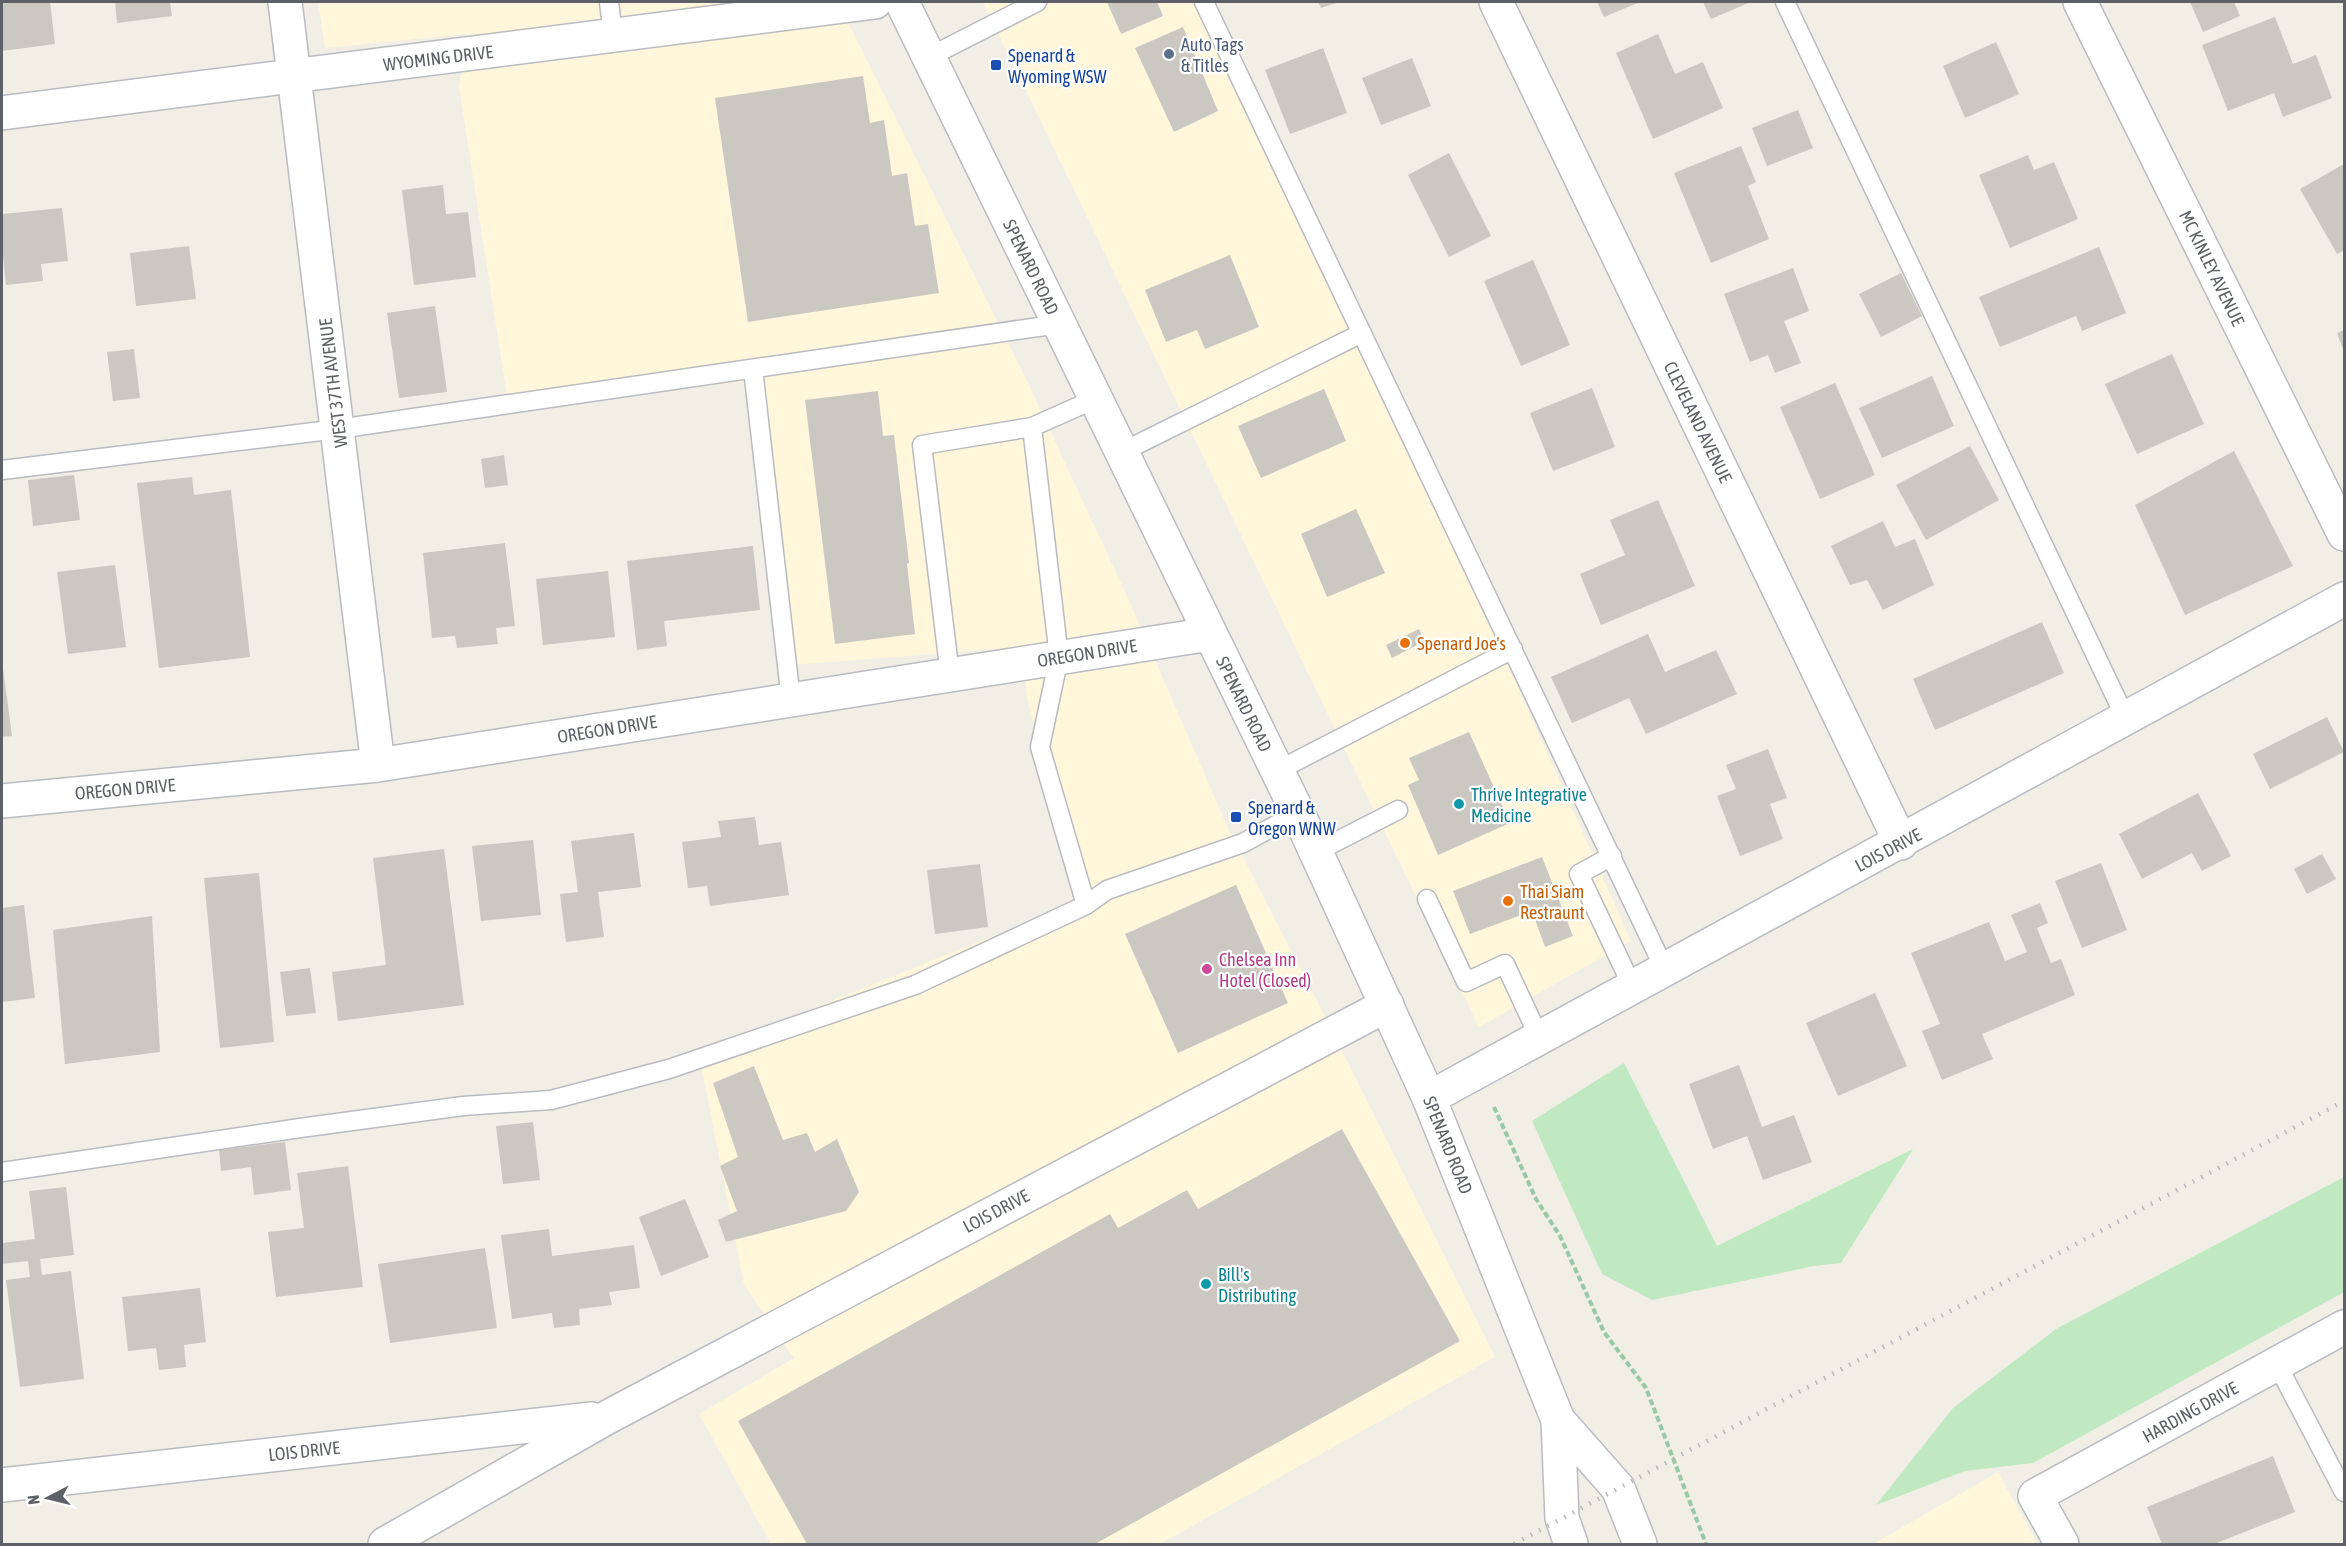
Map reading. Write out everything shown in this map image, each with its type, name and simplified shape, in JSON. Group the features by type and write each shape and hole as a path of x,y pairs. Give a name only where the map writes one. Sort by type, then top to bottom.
{"street":[{"name":"WEST 37TH AVENUE","path":"285,2 296,77 378,765"},
{"name":"WYOMING DRIVE","path":"2,113 875,2"},
{"name":"SPENARD ROAD","path":"902,2 1298,813 1430,1098 1558,1420 1562,1518 1571,1545"},
{"name":"CLEVELAND AVENUE","path":"1496,2 1901,843"},
{"name":"MC KINLEY AVENUE","path":"2080,2 2344,534"},
{"name":"LOIS DRIVE","path":"1430,1098 1901,843 2344,599"},
{"name":"OREGON DRIVE","path":"2,801 378,765 1210,634"},
{"name":"LOIS DRIVE","path":"385,1545 606,1418 1387,1005"},
{"name":"HARDING DRIVE","path":"2062,1545 2035,1496 2344,1327"},
{"name":"LOIS DRIVE","path":"2,1485 606,1418"},
{"name":"SPENARD ROAD","path":"1558,1420 1618,1488 1640,1545"}],"lane":[{"path":"609,2 613,36"},
{"path":"929,57 1037,2"},
{"path":"1204,2 1665,970"},
{"path":"1785,2 2126,719"},
{"path":"2,470 338,429 1059,324"},
{"path":"1122,452 1362,333"},
{"path":"753,369 791,700"},
{"path":"950,675 922,445 1032,428 1095,399"},
{"path":"1032,428 1059,657 1040,747 1086,905"},
{"path":"1277,771 1513,649"},
{"path":"1316,852 1398,810"},
{"path":"2,1172 405,1114 551,1100 669,1069 915,985 1086,905 1107,890 1243,843 1298,813"},
{"path":"1612,856 1579,874 1633,988"},
{"path":"1427,899 1466,982 1505,964 1540,1039"},
{"path":"2277,1364 2344,1492"}],"path":[{"path":"1477,1071 1536,1199 1560,1236 1604,1332 1646,1388 1706,1545"}],"shaded area":[{"path":"318,2 838,2 1028,383 1128,598 1229,830 1495,1357 1160,1544 771,1544 699,1414 794,1358 744,1285 699,1054 1083,900 1028,702 1020,647 781,666 750,381 509,409 459,87 467,34 325,48"},
{"path":"983,2 1199,2 1442,517 1631,941 1479,1027"},
{"path":"1998,1472 2037,1544 1873,1544"}],"green space":[{"path":"1624,1063 1717,1246 1913,1149 1841,1263 1814,1266 1652,1300 1602,1274 1532,1121"},
{"path":"2344,1177 2344,1292 2033,1463 1965,1471 1876,1505 1953,1408 2056,1329"}],"building":[{"path":"2,2 50,2 55,44 2,51"},
{"path":"115,2 170,2 172,16 117,23"},
{"path":"1107,2 1157,2 1163,16 1121,34"},
{"path":"1318,2 1339,2 1321,8"},
{"path":"1597,2 1640,2 1604,17"},
{"path":"1703,2 1751,2 1711,19"},
{"path":"2190,2 2234,2 2240,16 2203,32"},
{"path":"2275,17 2293,64 2316,55 2332,98 2283,117 2274,93 2228,111 2202,45"},
{"path":"1183,27 1218,111 1174,132 1135,48"},
{"path":"1658,34 1675,74 1703,62 1723,108 1653,139 1616,53"},
{"path":"1996,42 2019,94 1965,118 1943,66"},
{"path":"1323,48 1347,113 1290,134 1265,70"},
{"path":"1412,58 1431,106 1381,125 1362,78"},
{"path":"863,76 870,123 884,120 892,176 907,173 915,226 928,224 939,293 748,322 715,98"},
{"path":"1798,110 1813,148 1767,166 1752,128"},
{"path":"1741,146 1756,182 1748,186 1769,239 1711,263 1674,173"},
{"path":"1449,153 1491,236 1449,257 1408,175"},
{"path":"2028,155 2034,170 2054,162 2078,219 2010,248 1979,175"},
{"path":"2344,164 2344,250 2337,254 2300,189"},
{"path":"443,185 446,214 468,212 476,277 414,285 402,190"},
{"path":"62,208 68,261 41,264 43,281 6,285 2,249 2,214"},
{"path":"189,246 196,299 136,306 130,253"},
{"path":"2099,247 2126,313 2082,331 2076,316 2000,347 1979,297"},
{"path":"1230,255 1259,327 1205,349 1197,330 1166,342 1145,290"},
{"path":"1533,260 1570,345 1521,366 1484,281"},
{"path":"1793,268 1809,311 1784,321 1801,363 1775,373 1768,355 1750,362 1724,294"},
{"path":"1901,273 1922,316 1881,337 1859,294"},
{"path":"435,306 447,392 399,398 387,313"},
{"path":"2344,330 2344,352 2337,333"},
{"path":"134,349 140,398 113,401 107,352"},
{"path":"2172,354 2204,424 2137,454 2105,384"},
{"path":"1932,376 1954,426 1882,458 1859,408"},
{"path":"1835,383 1875,475 1820,499 1780,407"},
{"path":"1592,388 1615,447 1553,471 1530,413"},
{"path":"1324,389 1346,441 1261,478 1238,426"},
{"path":"878,391 883,436 894,435 915,634 835,644 805,400"},
{"path":"1970,446 1999,500 1926,540 1896,485"},
{"path":"2234,451 2293,566 2185,615 2135,505"},
{"path":"504,455 508,485 485,488 481,459"},
{"path":"74,475 80,520 33,526 28,480"},
{"path":"192,477 194,495 231,490 250,657 159,668 137,483"},
{"path":"1658,500 1695,586 1601,625 1580,574 1625,555 1610,520"},
{"path":"1356,509 1385,573 1327,597 1301,534"},
{"path":"1883,521 1895,547 1915,539 1934,585 1883,610 1867,580 1850,585 1831,546"},
{"path":"505,543 515,626 496,628 498,644 457,648 455,636 432,638 423,553"},
{"path":"753,546 760,610 664,621 667,646 637,650 627,561"},
{"path":"115,565 126,647 68,654 57,572"},
{"path":"608,571 615,637 543,645 536,579"},
{"path":"2042,622 2064,673 1935,730 1913,679"},
{"name":"Spenard Joe's","path":"1419,629 1425,641 1392,658 1386,645"},
{"path":"1648,634 1665,672 1716,650 1737,694 1646,734 1629,698 1572,723 1551,677"},
{"path":"2,661 12,736 2,737"},
{"path":"2327,717 2344,752 2270,789 2253,754"},
{"name":"Thrive Integrative Medicine","path":"1469,732 1510,823 1438,855 1408,785 1419,780 1409,758"},
{"path":"1768,749 1787,798 1770,804 1783,839 1740,856 1717,796 1736,789 1726,765"},
{"path":"2198,793 2231,856 2202,871 2192,853 2142,879 2119,834"},
{"path":"755,817 759,845 781,842 789,895 710,906 707,886 688,888 682,842 721,837 718,821"},
{"path":"634,833 641,887 598,892 604,937 566,942 560,894 578,892 571,841"},
{"path":"533,840 541,915 481,921 472,846"},
{"path":"444,849 464,1005 338,1021 332,972 386,965 373,858"},
{"path":"2322,854 2336,879 2307,894 2294,869"},
{"name":"Thai Siam Restraunt","path":"1542,857 1573,936 1545,947 1532,911 1470,934 1453,891"},
{"path":"2101,863 2127,930 2082,948 2055,881"},
{"path":"980,864 988,927 935,934 927,870"},
{"path":"259,873 274,1042 220,1048 204,878"},
{"name":"Chelsea Inn Hotel (Closed)","path":"1236,885 1288,1003 1178,1053 1125,934"},
{"path":"2040,903 2048,923 2037,928 2051,963 2061,959 2075,995 1982,1034 1993,1059 1942,1080 1922,1031 1940,1024 1911,953 1989,922 2005,961 2027,952 2011,915"},
{"path":"24,905 35,998 2,1002 2,908"},
{"path":"152,916 160,1052 65,1064 53,930"},
{"path":"310,968 316,1013 286,1016 280,972"},
{"path":"1875,993 1907,1066 1838,1096 1806,1023"},
{"path":"1739,1065 1762,1127 1794,1115 1812,1162 1763,1180 1747,1136 1713,1149 1689,1084"},
{"path":"754,1066 783,1140 807,1133 815,1152 837,1139 859,1192 846,1211 726,1242 718,1220 737,1211 720,1166 738,1157 713,1083"},
{"path":"533,1122 540,1180 503,1184 496,1126"},
{"name":"Bill's Distributing","path":"1342,1129 1460,1341 1095,1544 807,1544 738,1421 1110,1214 1118,1228 1187,1190 1198,1209"},
{"path":"285,1142 291,1190 254,1195 251,1167 221,1171 219,1150"},
{"path":"348,1166 363,1287 276,1297 268,1232 304,1228 297,1173"},
{"path":"66,1187 74,1255 40,1259 42,1275 71,1271 84,1379 20,1387 6,1280 30,1277 28,1261 2,1264 2,1243 35,1239 29,1191"},
{"path":"685,1199 709,1257 661,1276 639,1217"},
{"path":"549,1229 552,1256 634,1245 640,1288 609,1292 612,1305 579,1309 580,1325 554,1328 552,1313 512,1319 501,1235"},
{"path":"485,1248 497,1328 390,1343 378,1264"},
{"path":"200,1288 206,1342 184,1345 186,1367 159,1370 156,1348 128,1351 122,1297"},
{"path":"2273,1456 2295,1512 2214,1544 2162,1544 2147,1507"}],"railway":[{"path":"1514,1544 2344,1101"}],"place":[{"name":"Auto Tags & Titles","path":"1169,54"},
{"name":"Spenard & Wyoming WSW","path":"996,65"},
{"name":"Spenard Joe's","path":"1405,643"},
{"name":"Thrive Integrative Medicine","path":"1459,804"},
{"name":"Spenard & Oregon WNW","path":"1236,817"},
{"name":"Thai Siam Restraunt","path":"1508,901"},
{"name":"Chelsea Inn Hotel (Closed)","path":"1207,969"},
{"name":"Bill's Distributing","path":"1206,1284"}]}
